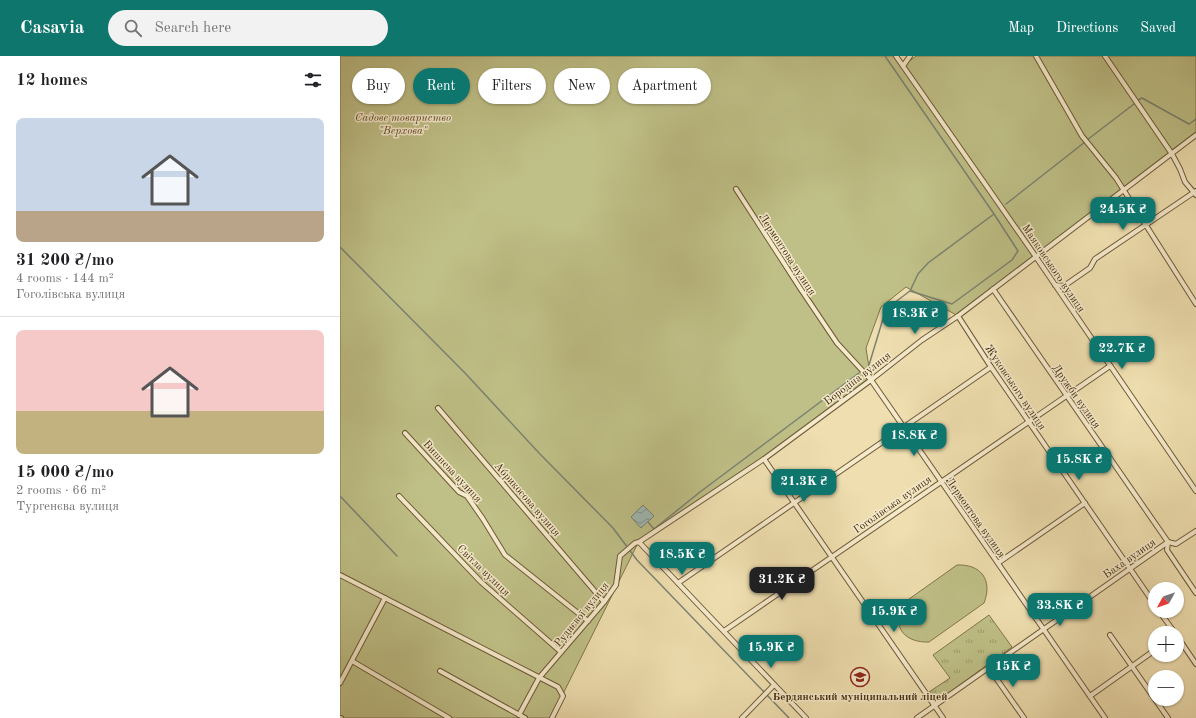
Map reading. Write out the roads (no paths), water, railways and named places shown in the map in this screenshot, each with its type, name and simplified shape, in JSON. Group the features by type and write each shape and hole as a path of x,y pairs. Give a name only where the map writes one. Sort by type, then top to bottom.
{"street":[{"name":"Маяковського вулиця","path":"896,56 1196,491"},
{"path":"903,66 910,56"},
{"path":"1036,56 1082,136 1116,178 1145,226 1196,304"},
{"path":"1055,285 1064,286 1090,268 1095,259 1195,193 1185,182 1172,154 1105,56"},
{"name":"Бородіна вулиця","path":"637,543 764,459 871,380 922,340 958,316 1196,135"},
{"name":"Лермонтова вулиця","path":"736,189 837,343 871,380 1105,718"},
{"name":"Дружби вулиця","path":"993,289 1168,542 1167,550 1196,593"},
{"name":"Жуковського вулиця","path":"958,316 1028,422 1148,595"},
{"name":"Гоголівська вулиця","path":"724,631 1110,366"},
{"path":"678,584 991,367"},
{"name":"Абрикосова вулиця","path":"438,408 604,602"},
{"name":"Вишнева вулиця","path":"405,433 459,492 467,496 484,519 505,555 588,621"},
{"path":"764,459 943,718"},
{"name":"Світла вулиця","path":"399,496 481,582 561,652"},
{"path":"998,564 1085,503"},
{"name":"Баха вулиця","path":"917,718 1168,542 1176,544 1196,531"},
{"path":"637,543 724,631 806,718"},
{"name":"Руднєвої вулиця","path":"519,715 540,678 604,602 616,585 620,556 637,543"},
{"path":"340,575 558,687 563,696 552,718"},
{"path":"340,683 386,598"},
{"path":"1110,636 1168,718"},
{"path":"1184,646 1196,664"},
{"path":"1090,696 1148,655"},
{"path":"352,660 449,718"},
{"path":"989,668 1024,718"},
{"path":"440,671 524,718"},
{"path":"742,718 774,684"}],"water":[{"path":"643,505 654,516 641,528 631,517"}],"waterway":[{"path":"869,365 886,309 910,291 952,304 1012,260 1018,251 885,56"},
{"path":"1138,100 1142,98 1189,124 1196,119"},
{"path":"1087,140 1134,104"},
{"path":"1006,204 1085,142"},
{"path":"910,291 918,274 928,263 994,214"},
{"path":"340,247 465,373 539,453 613,528 637,560 789,718"},
{"path":"648,522 654,529 700,492 859,373"},
{"path":"340,496 397,556"}],"place":[{"name":"Бердянський муніципальний ліцей","path":"860,677"}],"park label":[{"name":"Садове товариство \"Верхова\"","path":"403,123"}]}
